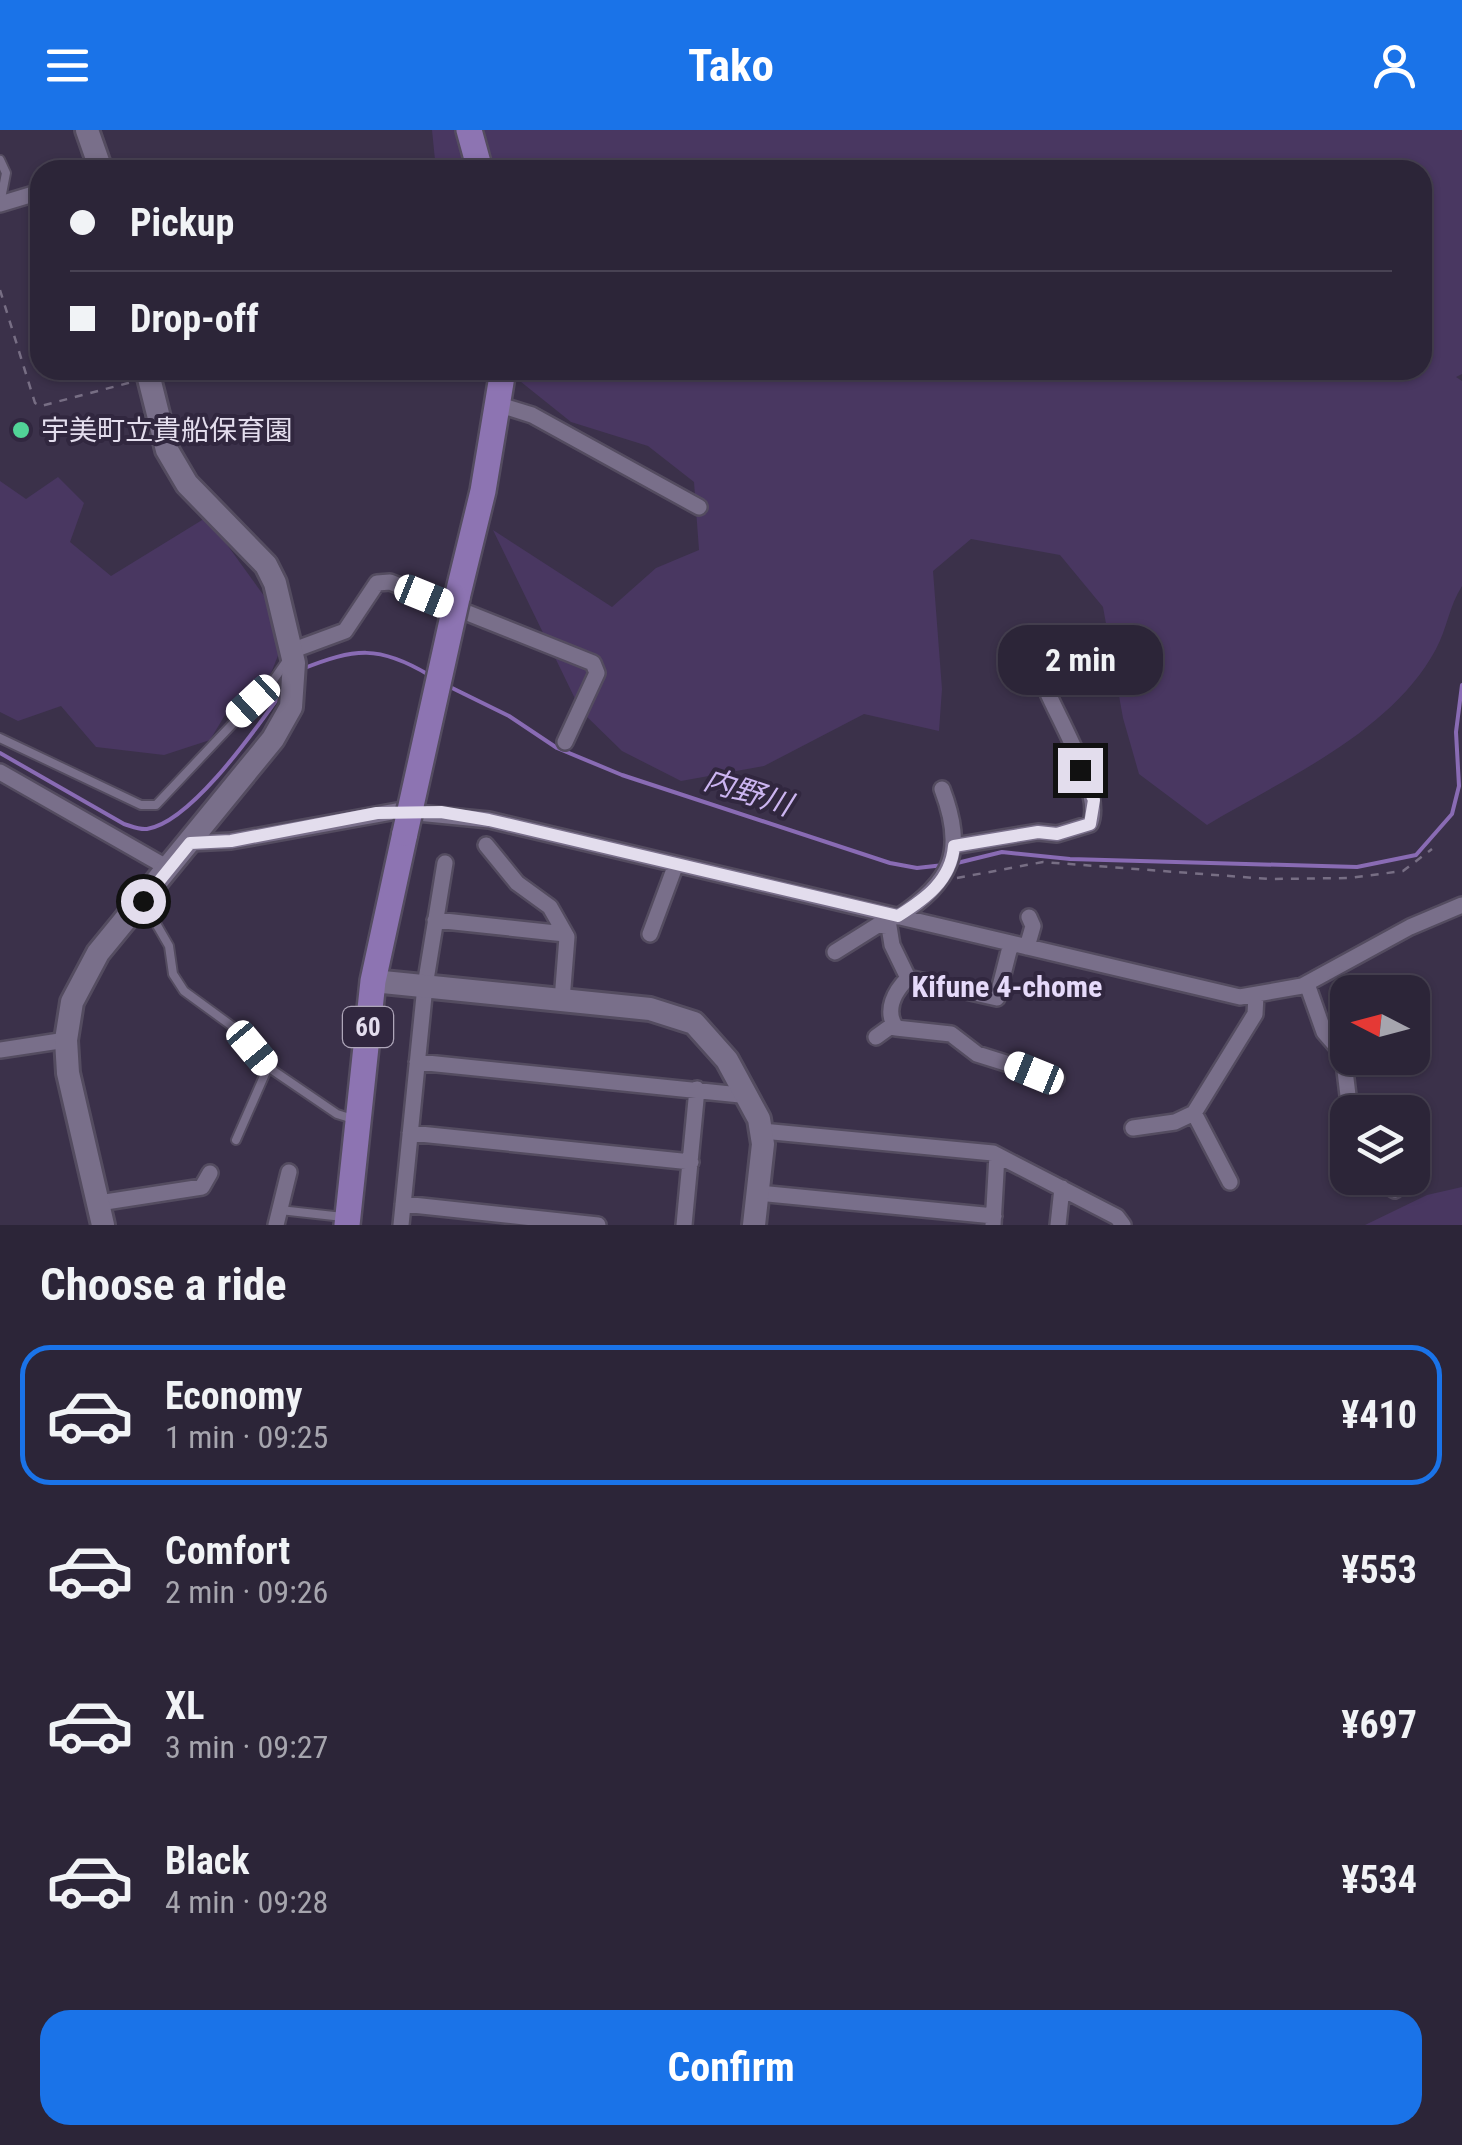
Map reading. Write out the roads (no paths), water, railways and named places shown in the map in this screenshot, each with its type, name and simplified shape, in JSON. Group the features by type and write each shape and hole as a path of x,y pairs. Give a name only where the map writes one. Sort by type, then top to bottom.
{"main road":[{"path":"470,130 478,160"},
{"name":"60","path":"347,1221 374,981 500,405 502,380"}],"street":[{"path":"86,130 96,160"},
{"path":"0,204 30,195"},
{"path":"149,380 160,434 188,484 266,565 275,583 292,657 291,704 273,740 87,970 72,1002 66,1040 68,1073 101,1214 202,1187 210,1173"},
{"path":"500,405 532,415 699,507"},
{"path":"292,657 345,631 378,583 390,582 593,664 597,673 565,742"},
{"path":"954,850 1021,834 1057,834 1090,824 1095,814 1089,782 1047,691"},
{"path":"0,772 168,868"},
{"path":"835,952 928,897 942,880 954,850 952,815 942,790"},
{"path":"190,843 231,841 377,813 441,812 1212,992 1256,995 1307,984 1410,928 1462,905"},
{"path":"486,845 517,883 550,907 565,934 562,1000"},
{"path":"401,1225 425,986 444,863"},
{"path":"650,934 676,864"},
{"path":"908,978 997,998 1019,945 1033,926 1029,917"},
{"path":"891,919 908,978"},
{"path":"436,920 565,934"},
{"path":"894,1024 892,998 908,978"},
{"path":"374,981 650,1009 694,1024 713,1040 750,1096 762,1131 754,1225"},
{"path":"1307,984 1324,1032 1343,1054 1348,1095"},
{"path":"1133,1128 1175,1122 1194,1113 1255,1014 1256,995"},
{"path":"876,1037 894,1024"},
{"path":"894,1024 903,1030 950,1034 977,1054 1056,1079"},
{"path":"0,1050 66,1040"},
{"path":"417,1062 750,1096"},
{"path":"684,1225 697,1090"},
{"path":"1194,1113 1230,1182"},
{"path":"762,1131 997,1155 1117,1217 1123,1225"},
{"path":"410,1133 690,1162"},
{"path":"758,1193 994,1220 997,1155"},
{"path":"278,1217 288,1172"},
{"path":"1058,1225 1062,1188"},
{"path":"402,1204 598,1225"}],"lane":[{"path":"0,160 6,173 0,204"},
{"path":"0,738 141,806 156,805 292,657"},
{"path":"143,901 169,946 173,974 184,991 236,1030 268,1066 337,1114 357,1119"},
{"path":"236,1140 268,1066"},
{"path":"278,1217 347,1221"}],"waterway":[{"name":"内野川","path":"302,669 337,657 367,653 396,658 429,675"},
{"name":"内野川","path":"446,685 509,716 557,748 622,775 890,863 917,868 944,865"},
{"name":"内野川","path":"953,864 1002,852 1070,859 1357,867 1416,855 1452,814 1459,786 1456,732 1462,685"},
{"name":"内野川","path":"0,753 124,824 147,829 165,823 203,792 283,691"}],"place":[{"name":"宇美町立貴船保育園","path":"21,430"}],"district":[{"name":"Kifune 4-chome","path":"1007,986"}]}
